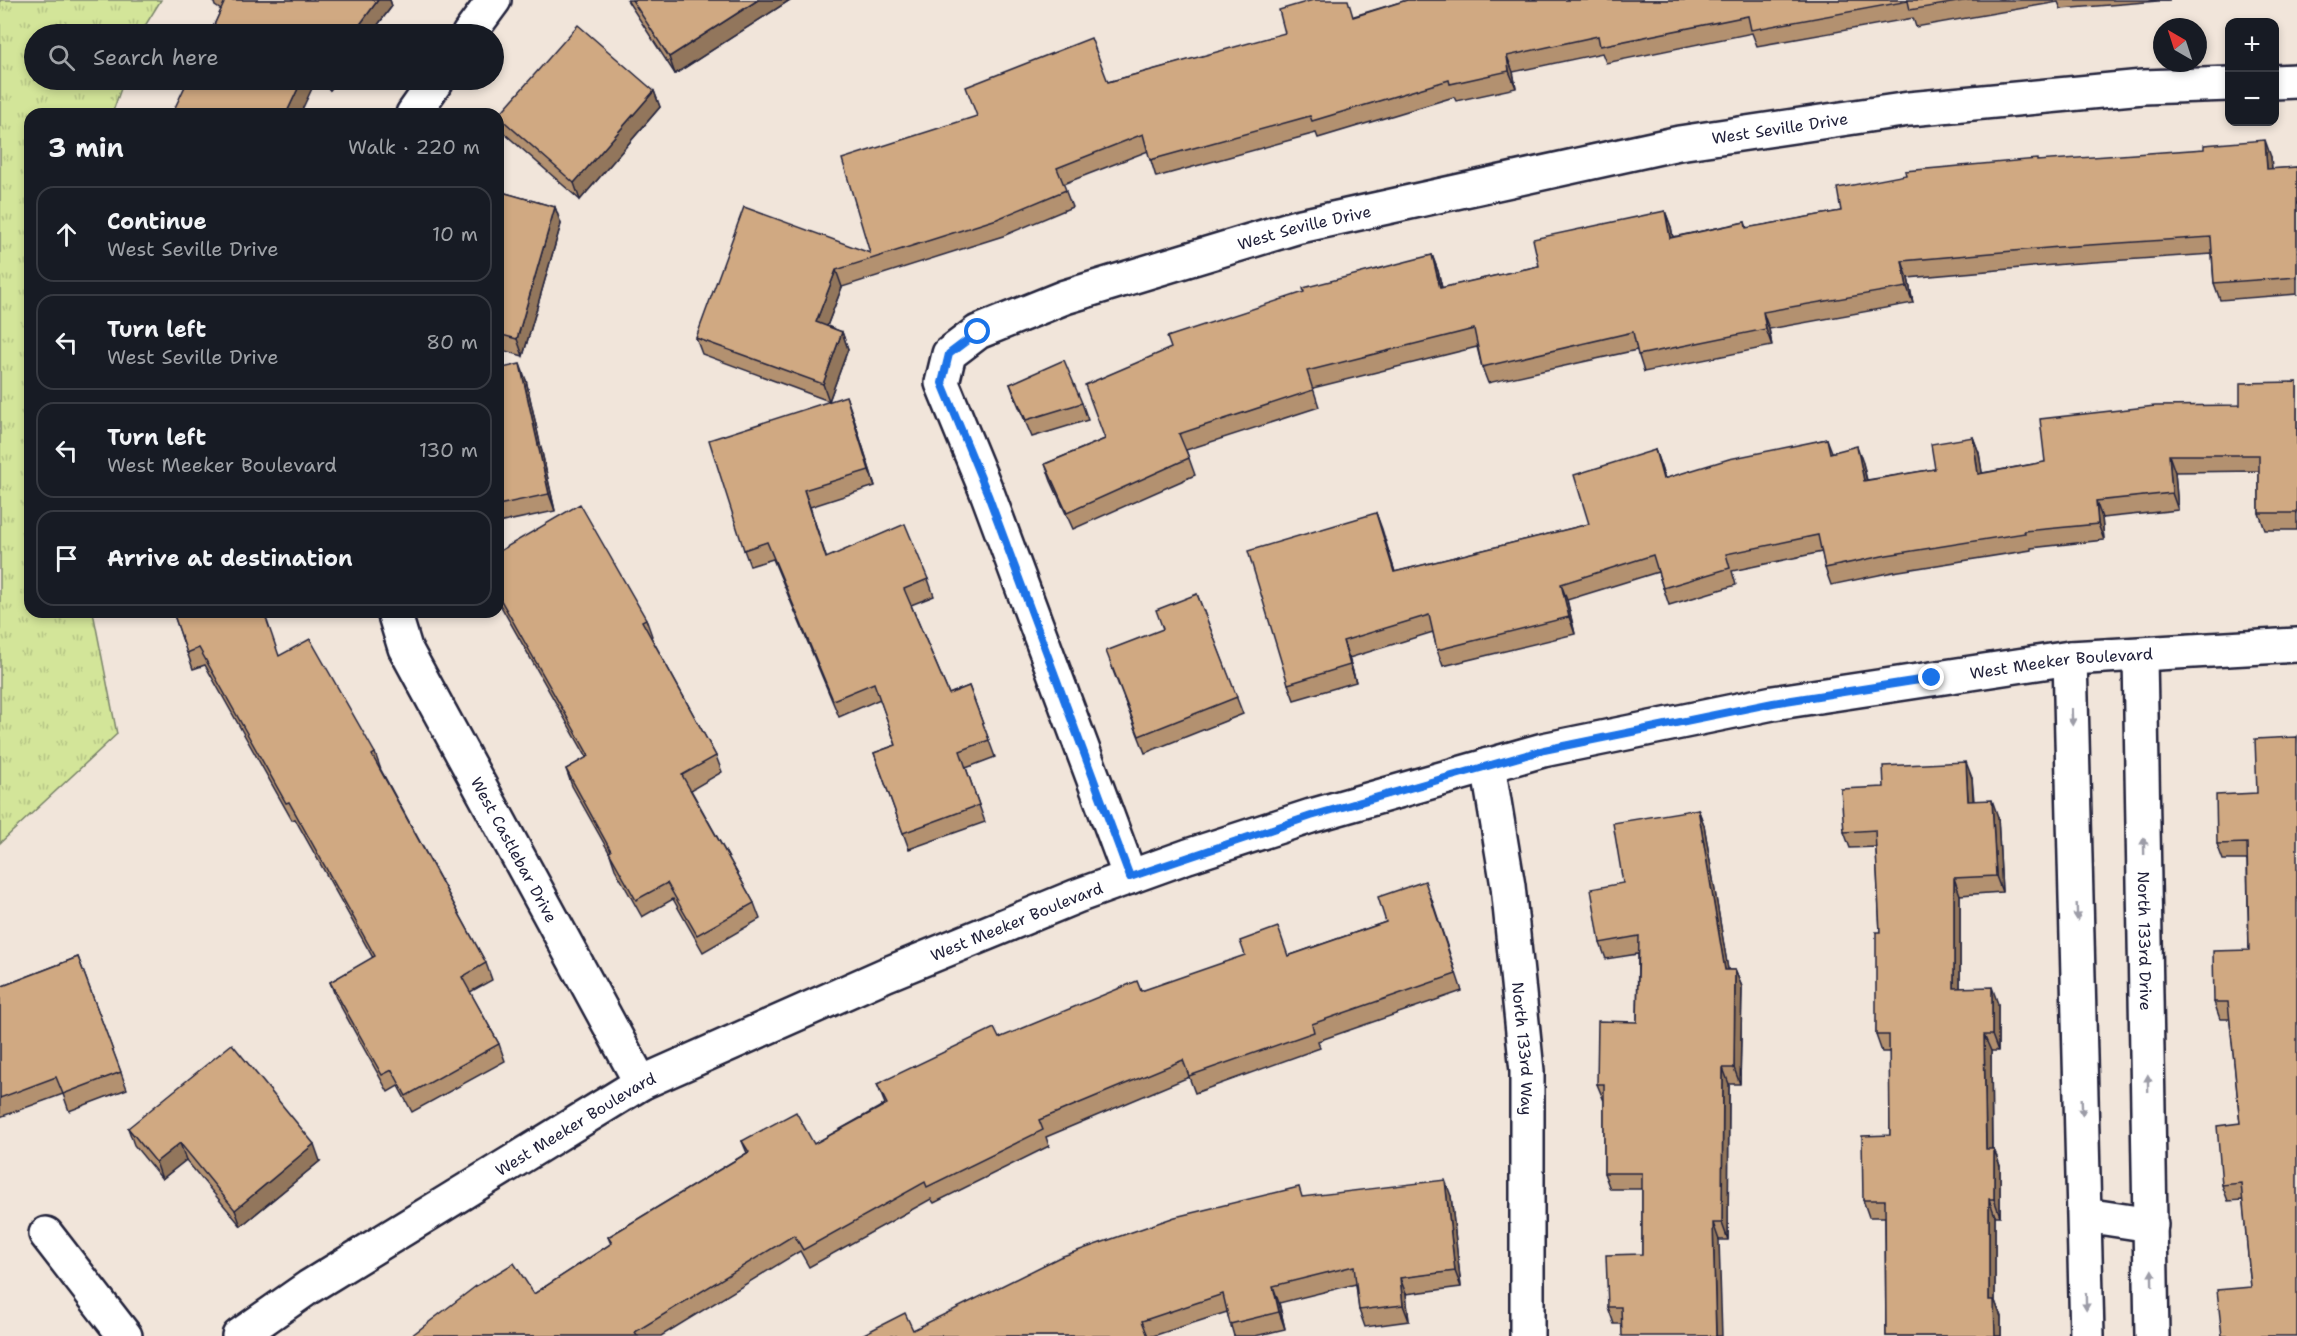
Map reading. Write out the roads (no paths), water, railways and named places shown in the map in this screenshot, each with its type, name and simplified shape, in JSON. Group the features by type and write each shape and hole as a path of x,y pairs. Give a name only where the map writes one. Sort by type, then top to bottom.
{"street":[{"path":"476,24 494,0"},
{"path":"2279,82 2297,81"},
{"name":"West Seville Drive","path":"1130,877 988,495 942,383 949,354 978,332 1065,297 1296,227 1680,143 1909,109 2143,87 2225,84"},
{"path":"416,108 430,90"},
{"name":"West Castlebar Drive","path":"396,618 405,648 641,1083"},
{"name":"West Meeker Boulevard","path":"239,1336 309,1287 641,1083 887,974 1077,896 1311,816 1544,750 1773,703 2070,658 2140,656 2297,645"},
{"name":"North 133rd Drive","path":"2140,656 2152,1336"},
{"path":"2070,658 2087,1336"},
{"name":"North 133rd Way","path":"1488,765 1508,886 1527,1071 1527,1336"},
{"path":"2085,1215 2151,1225"},
{"path":"46,1234 125,1336"}]}
